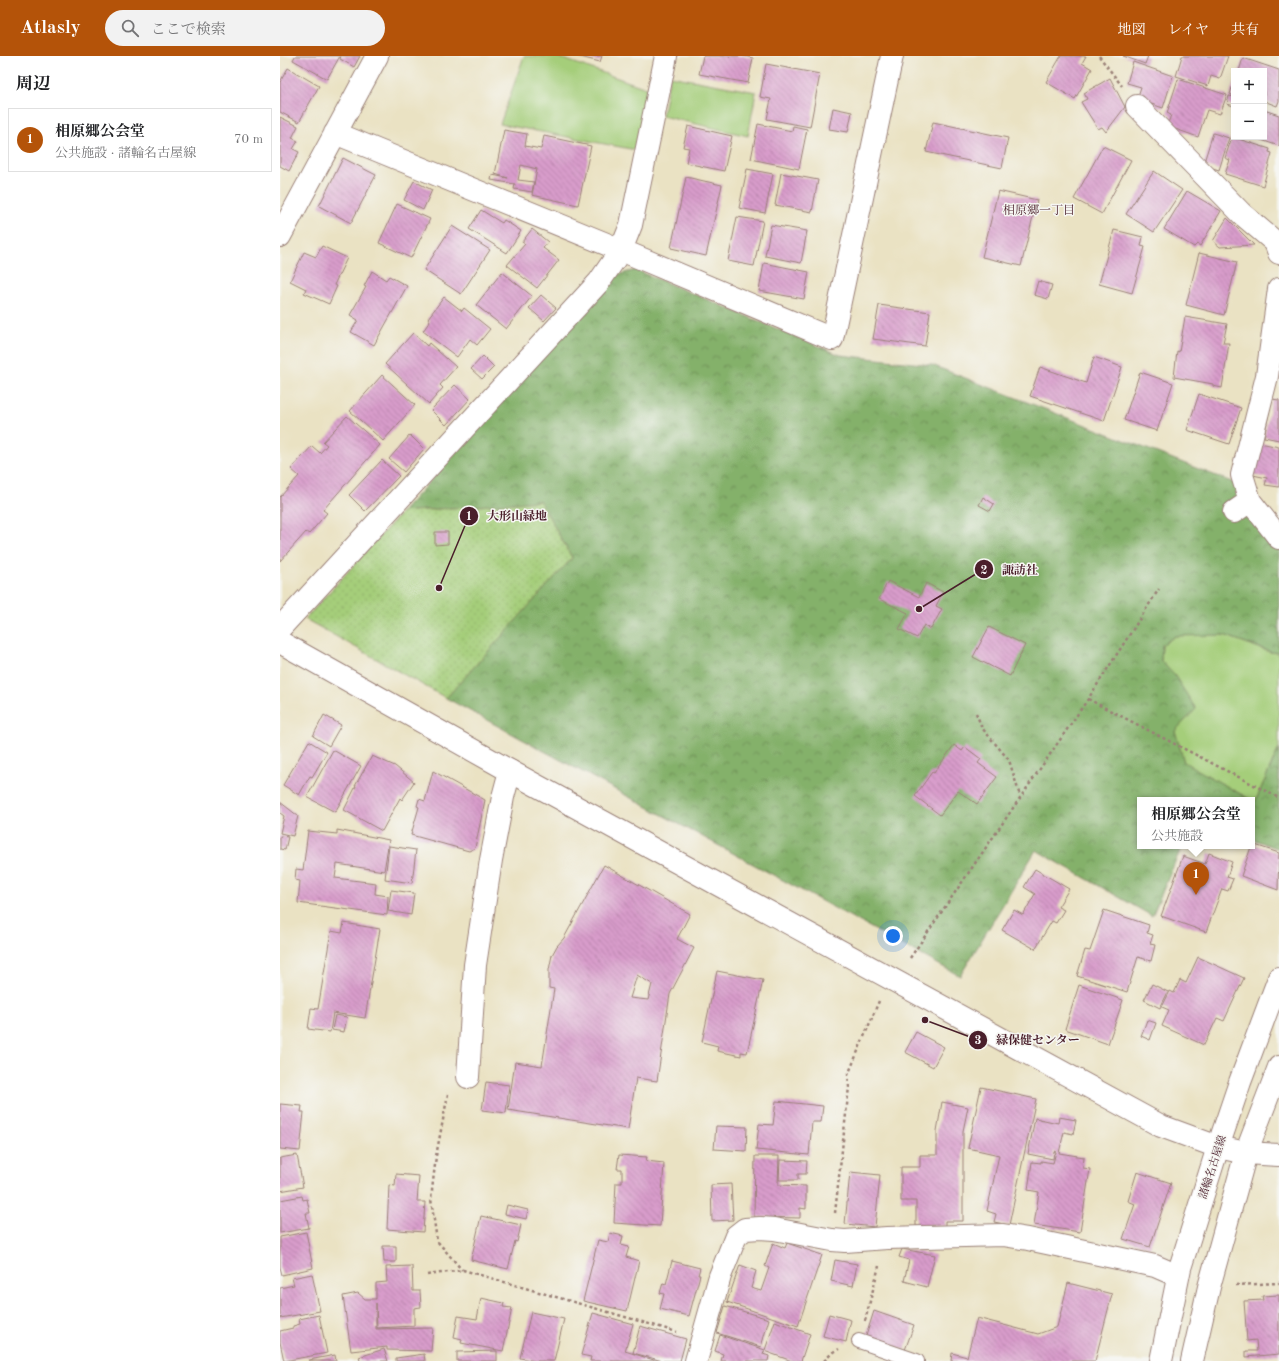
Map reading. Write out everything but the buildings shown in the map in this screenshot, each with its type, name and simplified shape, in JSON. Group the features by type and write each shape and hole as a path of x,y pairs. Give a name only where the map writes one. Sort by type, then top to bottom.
{"street":[{"path":"280,236 377,56"},
{"path":"280,628 599,282 621,250 631,225 666,56"},
{"path":"335,133 832,338 892,56"},
{"path":"1137,106 1242,214 1275,242 1279,253"},
{"path":"1279,289 1267,376 1242,475 1242,507 1279,538"},
{"path":"280,642 510,771 1162,1126 1218,1147 1246,1153 1279,1155"},
{"path":"468,1077 475,965 491,860 503,797 510,771"},
{"name":"諸輪名古屋線","path":"1161,1361 1178,1276 1240,1082 1279,978"},
{"path":"1192,1361 1209,1287 1246,1153 1279,1067"},
{"path":"696,1361 720,1276 736,1236 745,1230 760,1228 774,1229 845,1241 887,1238 1003,1235 1155,1266 1178,1276"}],"lane":[{"path":"859,1340 917,1361"}],"path":[{"path":"1099,56 1137,106"},
{"path":"910,958 1088,699 1159,588"},
{"path":"1088,699 1279,798"},
{"path":"976,713 982,728 1009,760 1020,797"},
{"path":"832,1240 849,1087 848,1075 880,1000"},
{"path":"462,1270 437,1241 431,1199 436,1156 451,1078 468,1077"},
{"path":"824,1361 833,1352 859,1340 887,1238"},
{"path":"427,1274 462,1270 702,1340"},
{"path":"1231,1285 1279,1283"}],"green space":[{"path":"524,56 555,56 649,89 636,150 500,124"},
{"path":"670,76 756,92 748,136 662,116"},
{"path":"636,270 840,355 932,365 1237,484 1279,545 1279,653 1271,652 1224,635 1175,636 1162,645 1161,661 1175,676 1196,709 1175,731 1184,762 1246,797 1137,797 1137,849 1181,849 1152,916 1036,850 960,976 446,698 572,558 540,501 402,512 616,275"},
{"path":"540,501 572,558 446,698 305,619 402,512"},
{"path":"1224,635 1270,652 1279,653 1279,748 1255,802 1255,797 1246,797 1184,763 1175,731 1161,661 1162,645 1175,636"},
{"path":"1279,748 1279,849 1255,840 1255,802"}],"place":[{"name":"大形山緑地","path":"439,588"},
{"name":"諏訪社","path":"919,609"},
{"name":"相原郷公会堂","path":"1196,895"},
{"name":"緑保健センター","path":"925,1020"}],"district":[{"name":"相原郷一丁目","path":"1039,210"}]}
